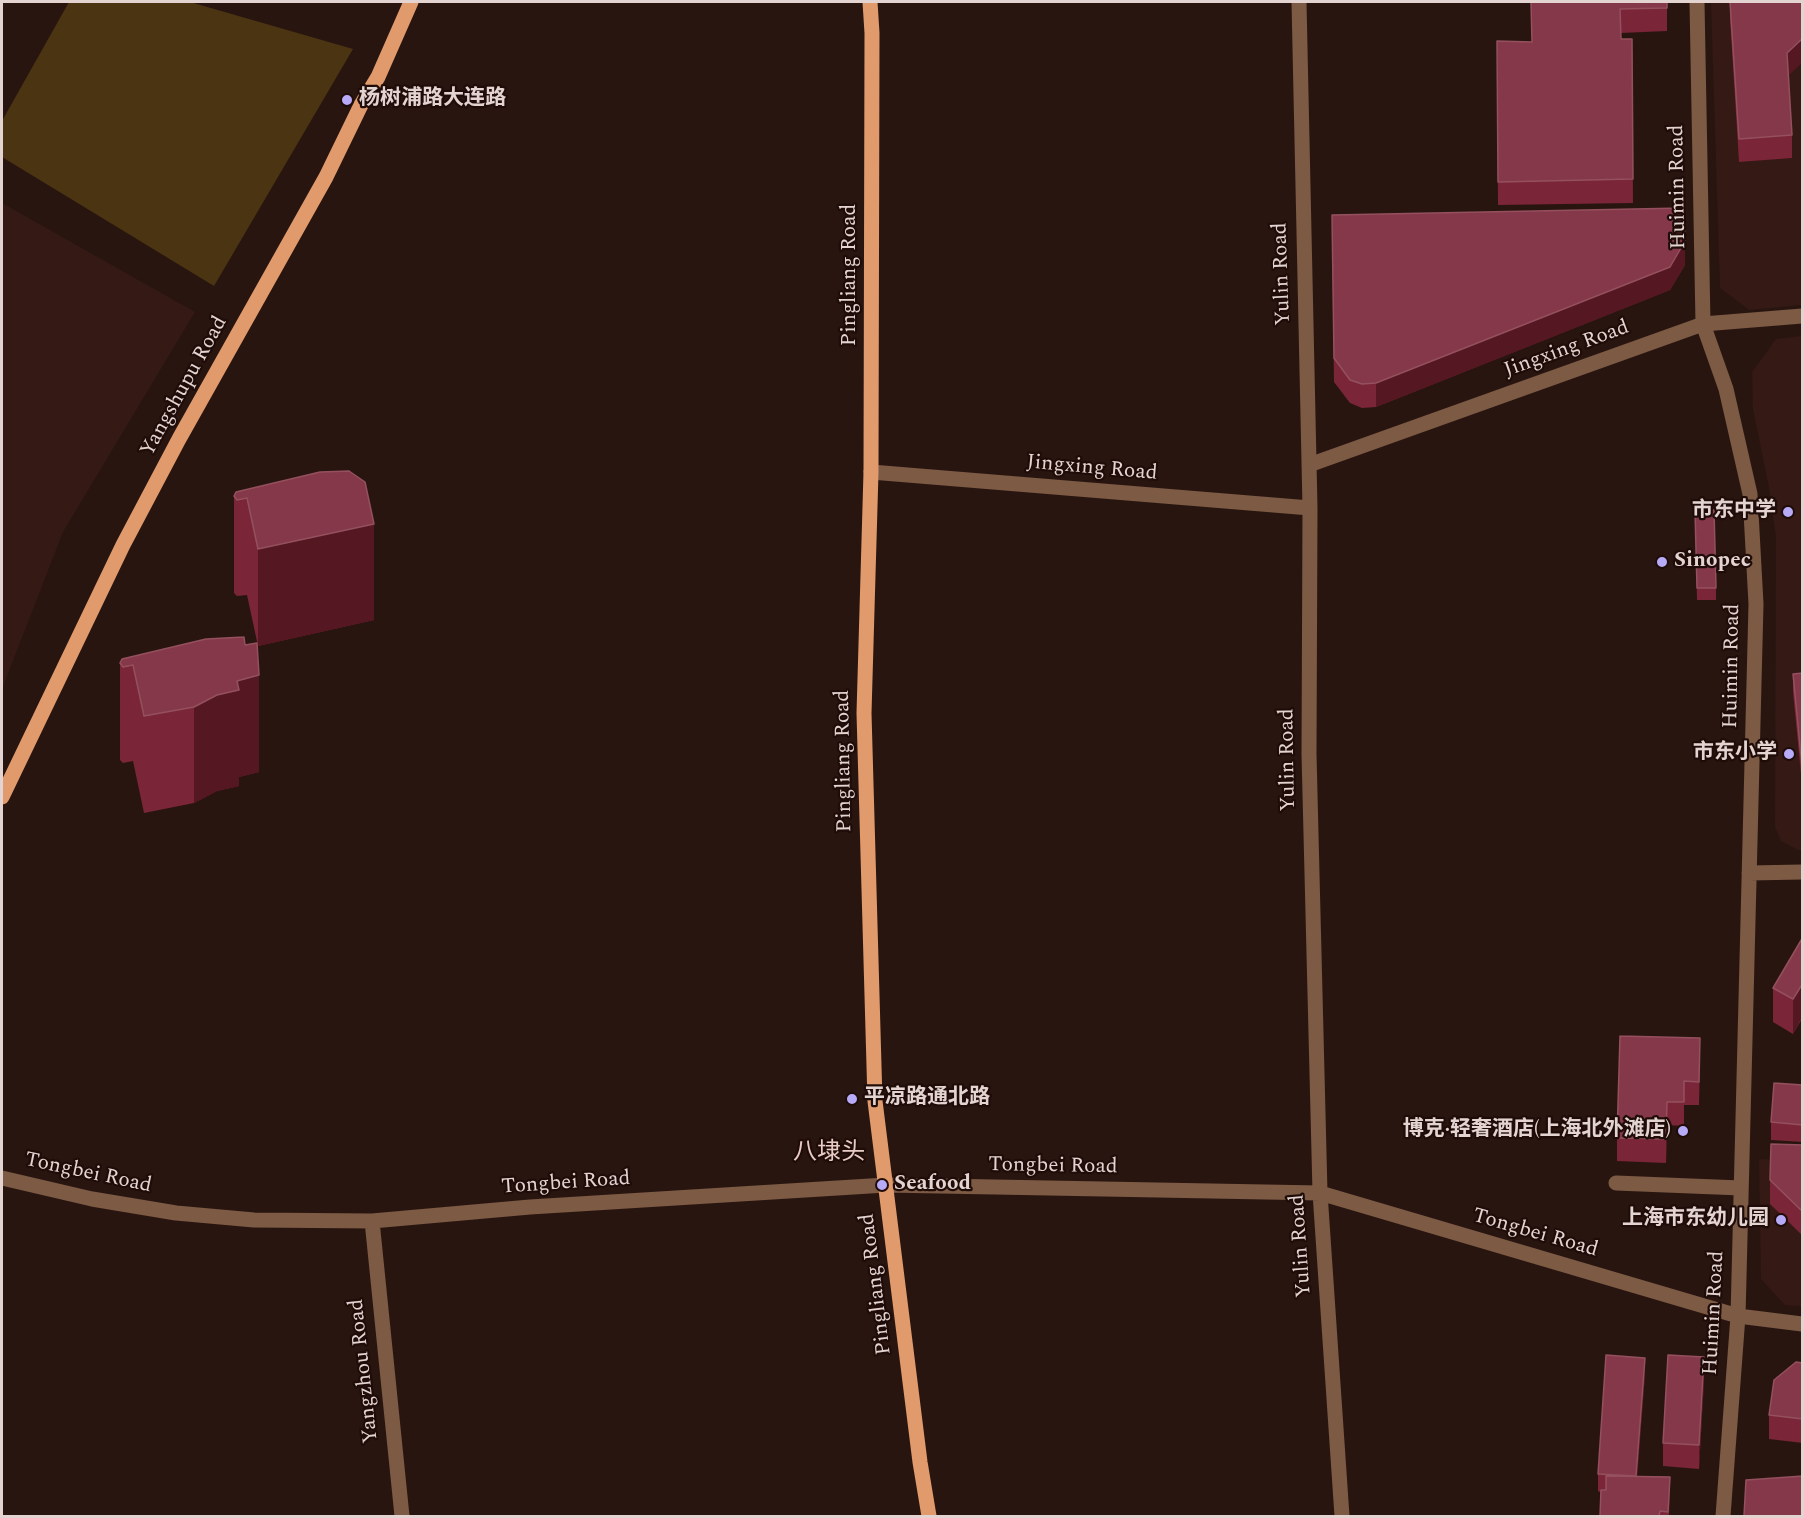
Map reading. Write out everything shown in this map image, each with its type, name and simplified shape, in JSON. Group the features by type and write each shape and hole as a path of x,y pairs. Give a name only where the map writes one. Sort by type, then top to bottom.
{"main road":[{"name":"Yangshupu Road","path":"2,797 123,545 179,439 326,177 361,105 378,77 411,2"},
{"name":"Pingliang Road","path":"870,2 872,33 871,472 864,713 875,1101 920,1462 929,1516"}],"street":[{"name":"Yulin Road","path":"1299,2 1310,508 1309,754 1320,1193 1342,1516"},
{"name":"Huimin Road","path":"1697,2 1703,324 1726,389 1750,494 1755,604 1738,1316 1723,1516"},
{"name":"Jingxing Road","path":"1309,465 1703,324 1803,316"},
{"name":"Jingxing Road","path":"871,472 1310,508"},
{"path":"1749,873 1803,872"},
{"name":"Tongbei Road","path":"2,1178 92,1199 176,1213 254,1220 372,1221 530,1207 886,1185 1320,1193 1738,1316 1803,1324"},
{"path":"1616,1183 1741,1188"},
{"name":"Yangzhou Road","path":"372,1221 402,1516"}],"shaded area":[{"path":"69,2 190,2 353,49 214,286 2,157 2,121"},
{"path":"1711,2 1802,2 1802,305 1749,310 1720,288"},
{"path":"2,203 195,312 63,532 2,689"},
{"name":"市东中学","path":"1802,336 1802,850 1798,850 1781,841 1775,827 1776,537 1753,409 1752,372 1776,339"},
{"name":"上海市东幼儿园","path":"1759,1159 1802,1161 1802,1306 1785,1305 1761,1279"}],"building":[{"path":"1531,2 1667,2 1667,8 1620,9 1621,39 1632,39 1633,179 1498,182 1497,41 1532,42"},
{"path":"1730,2 1803,2 1803,38 1787,53 1792,135 1739,139"},
{"path":"1684,208 1685,241 1670,267 1376,383 1362,384 1350,380 1334,358 1332,215"},
{"path":"349,471 365,482 374,524 258,549 247,498 237,500 234,496 236,492 320,472"},
{"path":"1714,510 1716,588 1697,588 1695,511"},
{"path":"244,637 245,645 257,643 259,675 237,681 239,690 217,695 194,707 144,716 133,665 123,667 120,663 122,659 206,639"},
{"path":"1803,673 1803,777 1793,674"},
{"path":"1803,937 1803,983 1793,999 1773,988"},
{"path":"1620,1036 1700,1038 1699,1082 1684,1081 1684,1102 1667,1102 1666,1139 1617,1138"},
{"path":"1774,1083 1803,1085 1803,1125 1771,1122"},
{"path":"1771,1144 1803,1145 1803,1212 1770,1180"},
{"path":"1606,1355 1645,1358 1636,1476 1598,1474"},
{"path":"1668,1355 1704,1357 1699,1445 1663,1443"},
{"path":"1796,1362 1803,1363 1803,1419 1769,1415 1774,1380"},
{"path":"1606,1476 1670,1477 1668,1512 1660,1511 1659,1516 1600,1516 1601,1490 1606,1490"},
{"path":"1803,1476 1803,1516 1744,1516 1746,1480"}],"place":[{"name":"杨树浦路大连路","path":"347,100"},
{"name":"市东中学","path":"1788,512"},
{"name":"Sinopec","path":"1662,562"},
{"name":"市东小学","path":"1789,754"},
{"name":"平凉路通北路","path":"852,1099"},
{"name":"博克·轻奢酒店(上海北外滩店)","path":"1683,1131"},
{"name":"Seafood","path":"882,1185"},
{"name":"上海市东幼儿园","path":"1781,1220"}],"district":[{"name":"八埭头","path":"829,1154"}]}
